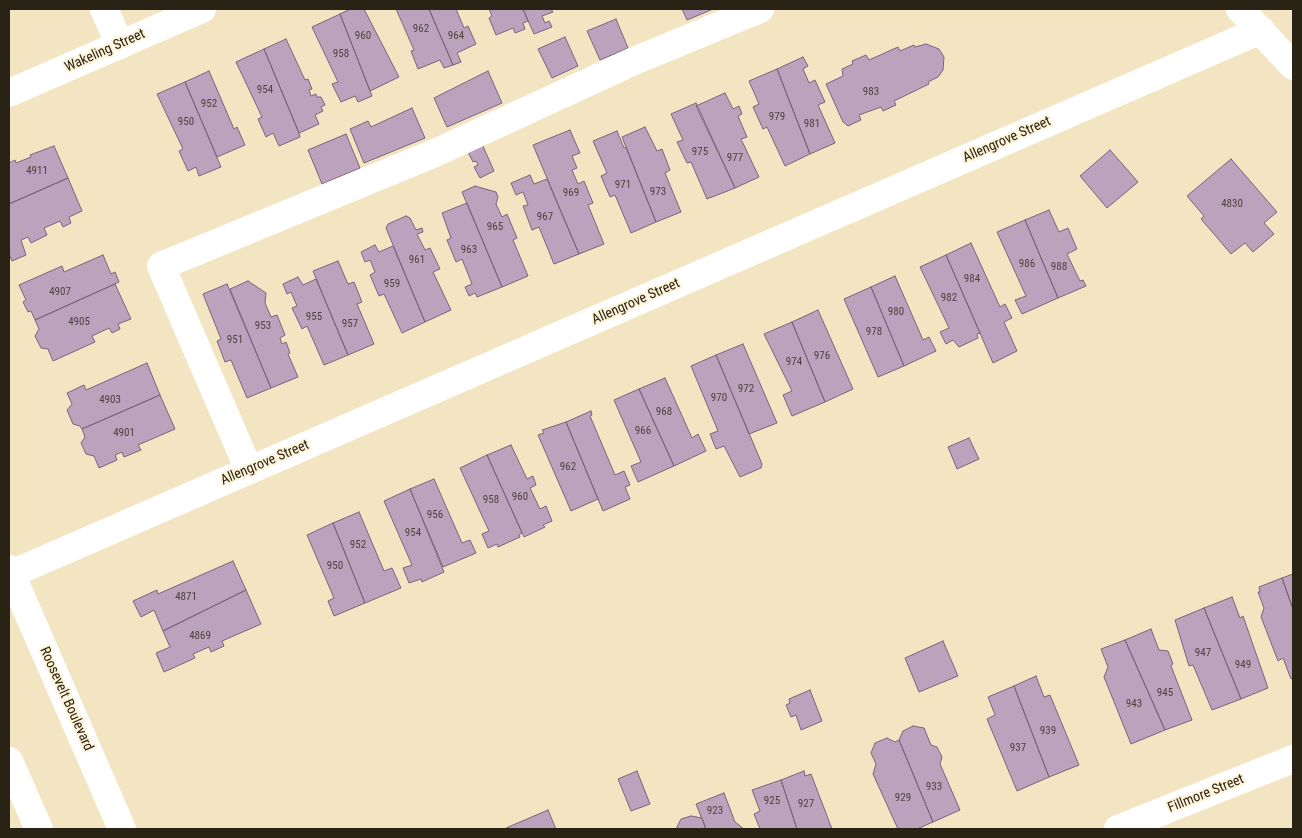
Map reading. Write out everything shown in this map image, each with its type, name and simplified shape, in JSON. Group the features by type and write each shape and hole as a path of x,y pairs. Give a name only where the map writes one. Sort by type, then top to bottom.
{"main road":[{"path":"104,9 120,44"},
{"name":"Wakeling Street","path":"9,93 202,9"},
{"path":"249,470 161,266 434,153 634,61 760,9"},
{"path":"1240,9 1293,66"},
{"name":"Allengrove Street","path":"10,572 1261,30"},
{"name":"Roosevelt Boulevard","path":"10,572 122,829"},
{"name":"Fillmore Street","path":"1118,829 1293,759"},
{"path":"9,761 39,829"}],"building":[{"path":"350,9 364,9 399,77 370,91 340,14"},
{"path":"396,9 429,9 453,65 444,68 440,60 418,69 411,51 414,50"},
{"path":"429,9 456,9 464,28 468,26 476,44 457,53 461,62 453,65"},
{"path":"489,9 523,9 528,21 523,23 525,29 515,33 513,28 496,35 489,18 492,16"},
{"path":"523,9 551,9 553,12 542,16 545,23 549,21 552,27 534,34"},
{"path":"682,9 713,9 687,20"},
{"path":"340,14 372,96 358,102 355,96 341,102 332,84 338,82 312,27"},
{"path":"616,19 628,48 600,60 587,31"},
{"path":"565,37 578,66 552,78 538,49"},
{"path":"286,39 305,80 308,79 312,89 309,90 311,96 316,94 317,97 321,97 325,105 321,107 323,111 315,115 319,124 299,133 264,49"},
{"path":"926,44 939,49 944,57 943,70 938,77 928,82 929,84 894,101 896,105 883,111 881,107 859,115 861,120 848,126 843,122 826,84 843,76 842,69 853,64 852,61 866,55 869,60 898,47 900,51 914,45 915,47"},
{"path":"264,49 300,137 279,146 273,133 266,137 258,119 262,117 236,62"},
{"path":"803,57 808,66 803,69 809,83 815,80 825,102 818,105 835,143 810,154 777,69"},
{"path":"777,69 810,154 785,166 767,127 763,129 753,107 759,104 749,81"},
{"path":"209,71 234,129 237,127 245,145 217,157 185,82"},
{"path":"488,71 502,103 447,127 434,98"},
{"path":"185,82 221,167 199,176 196,167 188,171 179,151 183,149 157,94"},
{"path":"725,93 733,109 739,106 742,114 738,116 747,137 741,139 759,177 735,188 696,106"},
{"path":"696,103 735,188 707,199 691,162 687,163 677,142 683,140 671,114"},
{"path":"412,108 425,138 364,163 350,129 368,121 371,127"},
{"path":"645,127 657,151 662,149 670,170 665,173 681,212 656,222 622,137"},
{"path":"570,130 580,153 572,156 577,168 572,170 578,184 584,181 593,203 588,205 604,244 579,254 533,145"},
{"path":"617,131 624,148 626,147 656,222 631,233 615,195 610,197 601,176 607,173 593,141"},
{"path":"346,134 360,168 322,184 308,150"},
{"path":"482,144 494,171 480,178 474,167 478,165 476,161 473,162 468,152"},
{"path":"54,146 68,178 9,204 9,163 15,160 16,163 31,157 30,155"},
{"path":"1110,150 1138,182 1107,208 1080,176"},
{"path":"1231,159 1277,212 1264,223 1274,234 1253,252 1245,243 1231,254 1201,219 1204,216 1187,196"},
{"path":"530,175 534,184 547,179 579,254 554,264 539,227 532,230 523,206 528,205 523,192 516,195 511,183"},
{"path":"68,178 82,211 69,217 71,223 63,227 60,221 44,228 47,235 31,243 28,237 21,240 26,255 12,261 9,254 9,204"},
{"path":"475,186 496,192 498,197 496,204 502,217 507,214 517,238 513,240 528,276 502,287 462,192"},
{"path":"467,203 502,287 477,297 475,293 469,296 465,287 472,284 462,259 456,262 447,240 451,238 442,213"},
{"path":"1049,210 1059,232 1068,228 1077,249 1067,254 1080,281 1083,280 1086,286 1058,298 1025,220"},
{"path":"406,216 410,218 416,230 422,228 423,232 417,234 425,250 430,248 440,269 433,272 451,310 425,322 386,228 388,224"},
{"path":"1025,220 1058,298 1022,314 1015,300 1026,296 997,232"},
{"path":"971,243 1000,307 1005,304 1012,318 1004,322 1017,351 993,363 946,255"},
{"path":"375,245 379,252 393,246 425,322 402,333 384,294 379,296 370,275 375,272 370,260 365,262 361,252"},
{"path":"103,255 111,274 115,272 119,282 35,320 31,311 28,312 23,302 26,300 19,285 62,266 64,272"},
{"path":"946,255 980,333 977,334 978,338 959,347 953,340 946,344 940,332 949,328 920,267"},
{"path":"338,261 348,284 354,282 362,302 357,304 374,344 348,355 313,271"},
{"path":"895,276 923,340 929,337 936,351 904,366 871,287"},
{"path":"298,277 303,285 316,279 348,355 324,365 307,326 302,329 292,308 297,306 291,292 287,294 283,284"},
{"path":"248,281 266,293 265,303 271,317 277,315 285,335 280,338 282,344 286,342 290,353 288,354 298,377 271,388 230,289"},
{"path":"115,284 131,319 118,324 120,329 112,333 109,328 92,336 95,342 53,361 48,349 41,348 35,336 39,329 35,320"},
{"path":"227,284 271,388 247,398 231,360 225,362 217,341 221,339 203,294"},
{"path":"871,287 904,366 878,377 844,299"},
{"path":"818,310 853,389 825,402 792,322"},
{"path":"792,322 825,402 792,416 783,395 792,391 764,334"},
{"path":"743,344 777,423 749,434 716,355"},
{"path":"716,355 762,464 761,468 740,477 724,446 716,449 710,434 718,431 691,366"},
{"path":"147,363 160,395 82,429 80,426 73,424 67,410 72,404 67,393 84,385 86,390"},
{"path":"665,378 692,438 698,434 706,451 674,466 639,389"},
{"path":"639,389 674,466 638,482 631,466 641,462 614,400"},
{"path":"160,395 175,429 138,445 141,450 124,457 122,452 115,455 117,460 99,468 94,456 86,454 81,443 85,437 82,429"},
{"path":"591,411 592,415 590,416 615,475 624,471 630,485 625,487 630,499 603,511 566,422"},
{"path":"566,422 598,499 571,511 538,435 544,433 542,430"},
{"path":"969,438 979,459 957,469 948,447"},
{"path":"511,445 527,479 533,476 536,485 530,488 540,509 546,506 552,521 543,525 545,527 524,537 487,455"},
{"path":"487,455 522,533 519,535 520,537 498,547 497,544 488,548 482,534 489,531 460,468"},
{"path":"434,479 462,543 470,540 476,553 443,567 410,489"},
{"path":"410,489 444,572 422,582 421,579 409,583 403,568 412,565 384,501"},
{"path":"359,512 384,571 392,568 401,588 365,603 333,523"},
{"path":"333,523 365,603 334,616 328,601 334,598 307,535"},
{"path":"233,561 246,590 163,631 154,610 141,617 133,601 157,590 158,594"},
{"path":"1293,574 1293,609 1282,578"},
{"path":"1282,578 1293,609 1293,678 1291,679 1283,658 1278,661 1261,617 1264,608 1258,592 1260,592 1259,587"},
{"path":"246,590 261,624 222,641 224,646 211,652 209,647 193,654 195,658 164,672 156,653 170,647 163,631"},
{"path":"1232,597 1240,618 1243,616 1268,688 1241,699 1204,608"},
{"path":"1204,608 1241,699 1212,710 1193,665 1189,666 1175,620"},
{"path":"1151,629 1159,650 1168,651 1173,664 1171,666 1192,720 1165,730 1125,640"},
{"path":"1125,640 1165,730 1131,744 1104,677 1108,667 1101,649"},
{"path":"943,641 958,676 919,692 905,658"},
{"path":"1036,676 1044,697 1050,695 1079,765 1049,777 1014,686"},
{"path":"1014,686 1049,777 1017,791 987,719 995,715 988,697"},
{"path":"810,690 822,721 801,730 796,715 791,717 786,705 790,703 789,699"},
{"path":"913,726 924,728 931,745 937,747 942,757 940,764 960,810 933,822 899,740 903,731"},
{"path":"887,738 895,742 899,740 933,822 917,829 898,829 873,774 876,764 871,753 875,743"},
{"path":"637,771 650,804 631,811 618,779"},
{"path":"804,771 805,776 811,774 832,829 797,829 781,780"},
{"path":"781,780 797,829 760,829 754,814 760,811 752,790"},
{"path":"724,793 735,822 744,829 706,829 696,804"},
{"path":"548,810 556,829 506,829 506,828"},
{"path":"691,816 702,818 706,829 676,829 681,819"}]}
